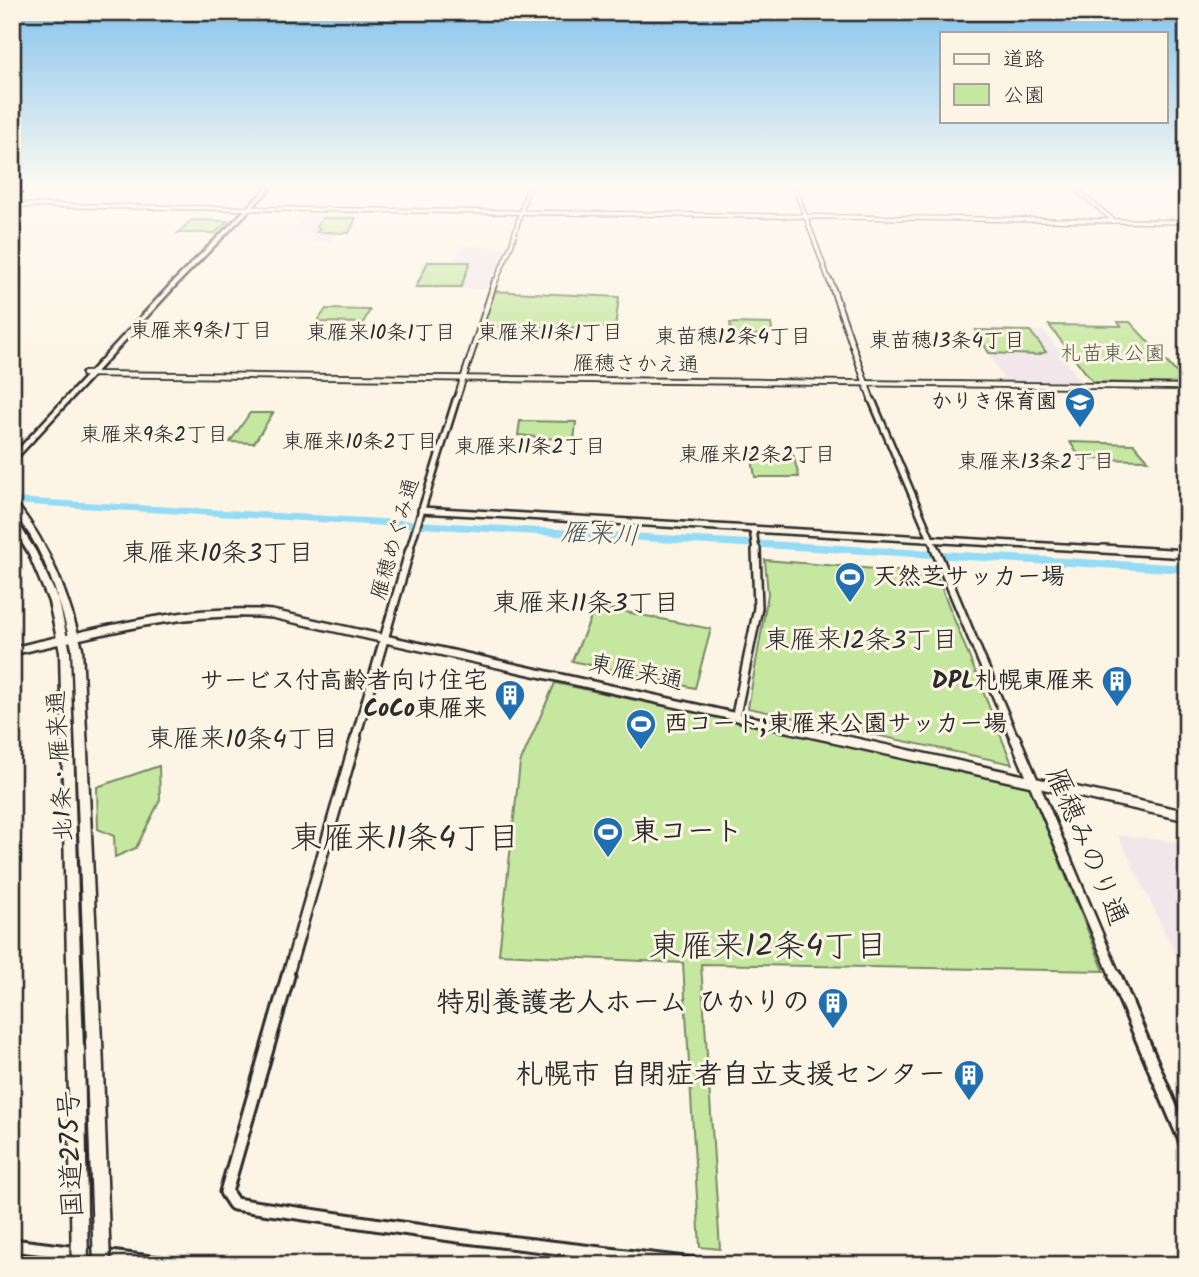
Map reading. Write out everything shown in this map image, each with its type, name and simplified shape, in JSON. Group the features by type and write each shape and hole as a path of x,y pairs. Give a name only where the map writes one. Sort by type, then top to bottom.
{"highway":[{"name":"北1条・雁来通","path":"13,505 44,548 65,600 83,773 94,1041"},
{"name":"北1条・雁来通","path":"12,520 32,552 68,639 65,652 76,1049"},
{"name":"国道275号","path":"94,1041 102,1265"},
{"name":"国道275号","path":"76,1049 80,1265"}],"main road":[{"path":"12,453 208,248"},
{"path":"12,460 88,374"}],"street":[{"name":"雁穂めぐみ通","path":"510,248 491,291 421,510 226,1192 234,1204 458,1237 702,1265"},
{"path":"818,248 864,384 931,540"},
{"name":"雁穂さかえ通","path":"88,374 1187,387"},
{"path":"421,510 1187,554"},
{"path":"736,715 758,608 757,554 753,530"},
{"name":"雁穂みのり通","path":"931,540 1152,1069 1187,1145"},
{"name":"東雁来通","path":"12,651 203,612 249,611 385,637 1187,816"},
{"path":"12,1245 175,1265"}],"shaded area":[{"path":"460,248 507,248 489,289 412,289 426,260 454,261"},
{"path":"973,329 1044,331 1081,382 1006,382"},
{"path":"1118,835 1187,843 1187,978"}],"green space":[{"path":"428,262 470,262 461,287 416,287"},
{"path":"492,291 619,297 615,328 481,326"},
{"path":"326,309 370,310 363,323 317,322"},
{"name":"札苗東公園","path":"1118,322 1130,322 1187,384 1093,382 1049,325 1121,326"},
{"path":"730,323 771,324 773,335 732,335"},
{"path":"976,330 1030,331 1046,352 1037,355 989,353"},
{"path":"250,413 273,413 254,443 230,442"},
{"path":"520,421 576,422 574,441 518,435"},
{"path":"1070,442 1134,444 1148,460 1081,459"},
{"path":"751,453 793,454 799,477 755,477"},
{"path":"765,560 936,574 1012,764 748,708 768,594"},
{"path":"596,606 711,629 695,688 572,661"},
{"path":"555,683 1028,783 1104,971 701,964 720,1249 700,1247 683,963 499,954 520,763"},
{"path":"159,766 160,800 136,848 115,857 114,836 98,829 97,787"}],"waterway":[{"name":"雁来川","path":"12,501 1187,569"}],"place":[{"name":"かりき保育園","path":"1080,429"},
{"name":"天然芝サッカー場","path":"850,604"},
{"name":"DPL札幌東雁来","path":"1117,708"},
{"name":"サービス付高齢者向け住宅 CoCo東雁来","path":"510,722"},
{"name":"西コート;東雁来公園サッカー場","path":"641,751"},
{"name":"東コート","path":"608,859"},
{"name":"特別養護老人ホーム ひかりの","path":"833,1030"},
{"name":"札幌市 自閉症者自立支援センター","path":"969,1102"}],"district":[{"name":"東雁来9条1丁目","path":"201,331"},
{"name":"東雁来10条1丁目","path":"381,333"},
{"name":"東雁来11条1丁目","path":"550,333"},
{"name":"東苗穂12条4丁目","path":"733,337"},
{"name":"東苗穂13条4丁目","path":"947,341"},
{"name":"東雁来9条2丁目","path":"154,435"},
{"name":"東雁来10条2丁目","path":"360,442"},
{"name":"東雁来11条2丁目","path":"530,447"},
{"name":"東雁来12条2丁目","path":"757,455"},
{"name":"東雁来13条2丁目","path":"1036,462"},
{"name":"東雁来10条3丁目","path":"218,554"},
{"name":"東雁来11条3丁目","path":"586,604"},
{"name":"東雁来12条3丁目","path":"861,641"},
{"name":"東雁来10条4丁目","path":"243,740"},
{"name":"東雁来11条4丁目","path":"405,839"},
{"name":"東雁来12条4丁目","path":"768,947"}]}
